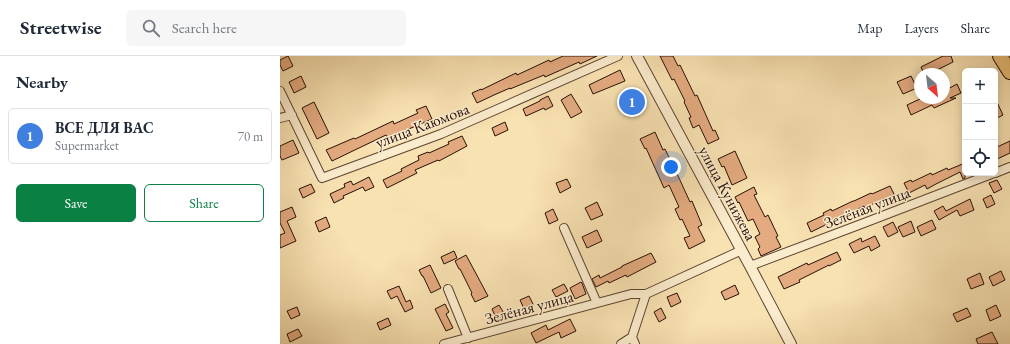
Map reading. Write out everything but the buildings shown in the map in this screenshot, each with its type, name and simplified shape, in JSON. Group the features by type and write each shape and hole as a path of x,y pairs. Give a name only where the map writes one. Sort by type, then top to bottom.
{"highway":[{"path":"1000,56 1010,72"}],"street":[{"name":"улица Каюмова","path":"280,91 322,178 441,134 618,56"},
{"name":"улица Кунижева","path":"637,56 791,344"},
{"path":"280,118 292,115"},
{"name":"Зелёная улица","path":"998,172 1010,167"},
{"name":"Зелёная улица","path":"750,266 987,176"},
{"name":"Зелёная улица","path":"564,228 597,303"},
{"name":"Зелёная улица","path":"444,344 631,294 646,294 742,250"},
{"name":"Зелёная улица","path":"448,289 468,338"},
{"path":"621,344 634,340 646,294"}],"place":[{"name":"ВСЕ ДЛЯ ВАС","path":"632,102"}]}
